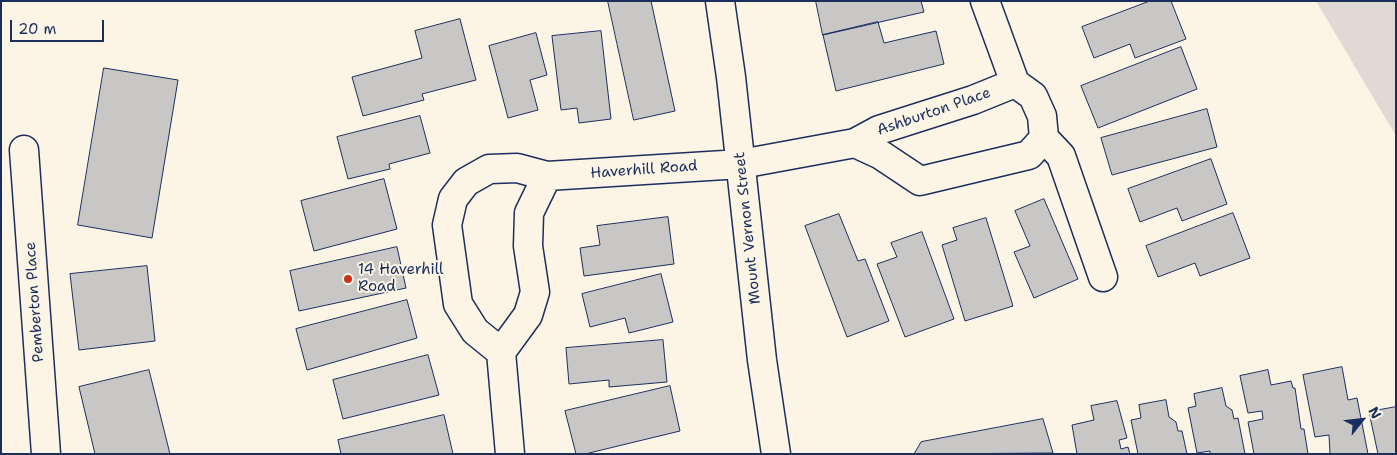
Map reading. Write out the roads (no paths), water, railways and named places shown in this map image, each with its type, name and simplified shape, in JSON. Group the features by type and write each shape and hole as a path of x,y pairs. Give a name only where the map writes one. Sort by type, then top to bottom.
{"street":[{"name":"Mount Vernon Street","path":"720,1 732,77 762,360 776,454"},
{"path":"984,1 1015,82 1033,96 1042,116 1044,138 1061,156 1103,277"},
{"name":"Ashburton Place","path":"741,164 855,143 879,130 973,100 1015,82"},
{"name":"Ashburton Place","path":"855,143 881,155 920,181 1029,154 1044,138"},
{"name":"Pemberton Place","path":"24,150 46,454"},
{"name":"Haverhill Road","path":"501,352 476,331 458,304 447,225 453,199 466,182 489,169 517,168 547,176 741,164"},
{"path":"510,454 501,352 528,315 535,292 528,246 530,213 547,176"}],"place":[{"name":"14 Haverhill Road","path":"348,279"}]}
